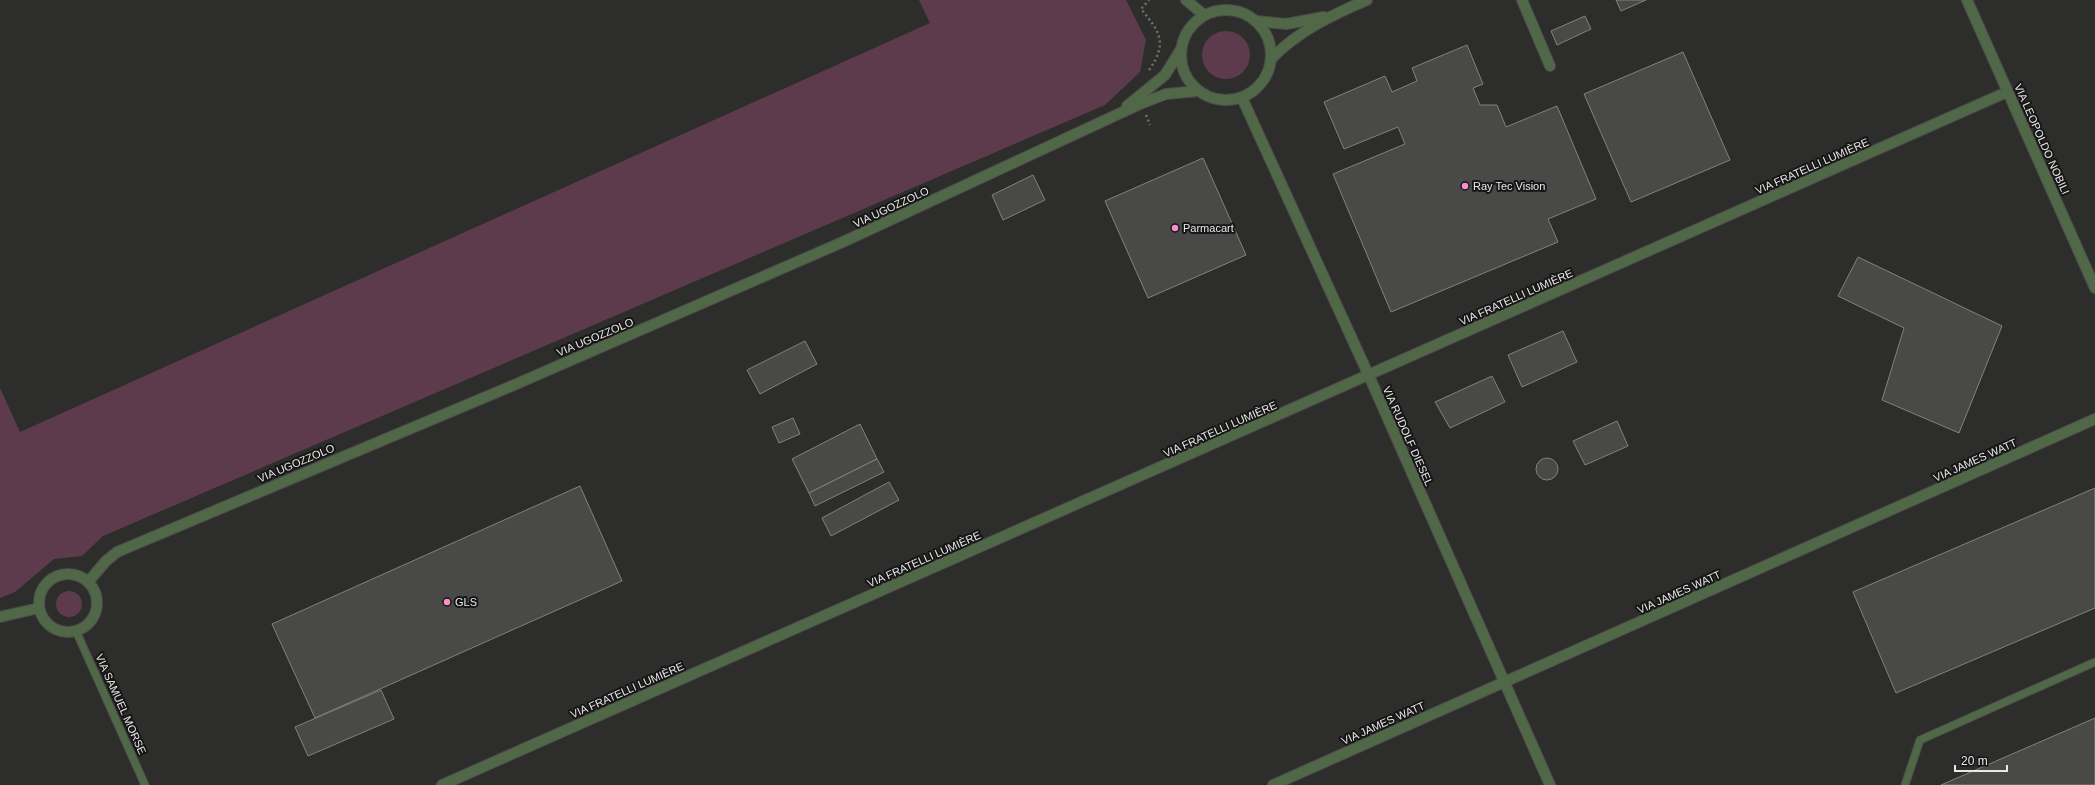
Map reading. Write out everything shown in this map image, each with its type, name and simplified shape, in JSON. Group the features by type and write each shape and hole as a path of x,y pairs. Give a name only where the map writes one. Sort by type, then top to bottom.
{"street":[{"path":"1186,0 1204,16"},
{"path":"1271,60 1286,44 1328,17 1367,0"},
{"path":"1522,0 1550,66"},
{"name":"VIA LEOPOLDO NOBILI","path":"1967,0 2095,288"},
{"path":"1231,10 1244,13 1256,21 1265,32 1270,45 1271,60 1268,72 1262,83 1253,92 1242,98 1219,100 1198,91 1188,79 1182,65 1181,49 1185,36 1193,24 1204,16 1217,11 1231,10"},
{"path":"1256,21 1286,24 1328,17"},
{"name":"VIA UGOZZOLO","path":"1115,115 1165,75 1181,49"},
{"name":"VIA UGOZZOLO","path":"88,582 106,561 117,552 514,385 838,245 1140,104 1166,94 1198,91"},
{"name":"VIA FRATELLI LUMIÈRE","path":"442,785 1369,376 2007,92"},
{"name":"VIA RUDOLF DIESEL","path":"1242,98 1369,376 1550,785"},
{"name":"VIA JAMES WATT","path":"1273,785 2095,419"},
{"path":"72,574 88,582 96,597 95,614 84,628 76,632 66,633 48,625 42,617 39,608 42,590 54,577 72,574"},
{"path":"0,617 39,608"}],"lane":[{"name":"VIA SAMUEL MORSE","path":"76,632 145,785"},
{"path":"1905,785 1920,740 2095,662"}],"path":[{"path":"1147,72 1155,60 1161,44 1156,26 1141,9 1149,0"},
{"path":"1140,104 1150,125"}],"shaded area":[{"path":"919,0 1126,0 1146,40 1140,72 1105,105 103,536 82,556 54,559 15,592 0,598 0,388 20,432 930,23"},
{"path":"1226,31 1235,33 1243,38 1248,46 1250,55 1248,64 1243,72 1235,77 1226,79 1217,77 1209,72 1204,64 1202,55 1204,46 1209,38 1217,33"},
{"path":"69,591 78,595 82,604 78,613 69,617 60,613 56,604 60,595"}],"building":[{"path":"1616,0 1646,0 1621,11"},
{"path":"1585,16 1591,29 1557,45 1551,31"},
{"name":"Ray Tec Vision","path":"1467,45 1483,84 1473,88 1480,105 1497,105 1506,127 1557,106 1596,199 1548,219 1558,242 1391,312 1333,174 1405,144 1398,127 1344,149 1324,102 1385,76 1392,92 1417,81 1412,68"},
{"path":"1683,52 1730,160 1631,202 1584,94"},
{"name":"Parmacart","path":"1203,158 1246,255 1148,298 1105,201"},
{"path":"1033,175 1045,200 1003,220 992,195"},
{"path":"1858,257 2002,326 1959,433 1882,400 1904,328 1838,296"},
{"path":"1563,331 1577,362 1522,387 1508,355"},
{"path":"805,341 817,364 760,394 747,370"},
{"path":"1492,376 1505,402 1450,428 1435,402"},
{"path":"793,418 800,434 779,443 772,427"},
{"path":"1617,421 1628,446 1585,465 1573,441"},
{"path":"860,424 877,459 809,493 792,459"},
{"path":"1547,458 1555,461 1558,469 1555,477 1547,480 1539,477 1536,469 1539,461"},
{"path":"877,459 884,472 815,506 809,493"},
{"path":"889,482 899,500 831,536 822,518"},
{"name":"GLS","path":"580,486 622,581 315,718 272,624"},
{"path":"2095,488 2095,608 1896,693 1853,592"},
{"path":"381,690 394,719 308,756 295,727"},
{"path":"2095,718 2095,785 1941,785"}],"place":[{"name":"Ray Tec Vision","path":"1465,186"},
{"name":"Parmacart","path":"1175,228"},
{"name":"GLS","path":"447,602"}]}
